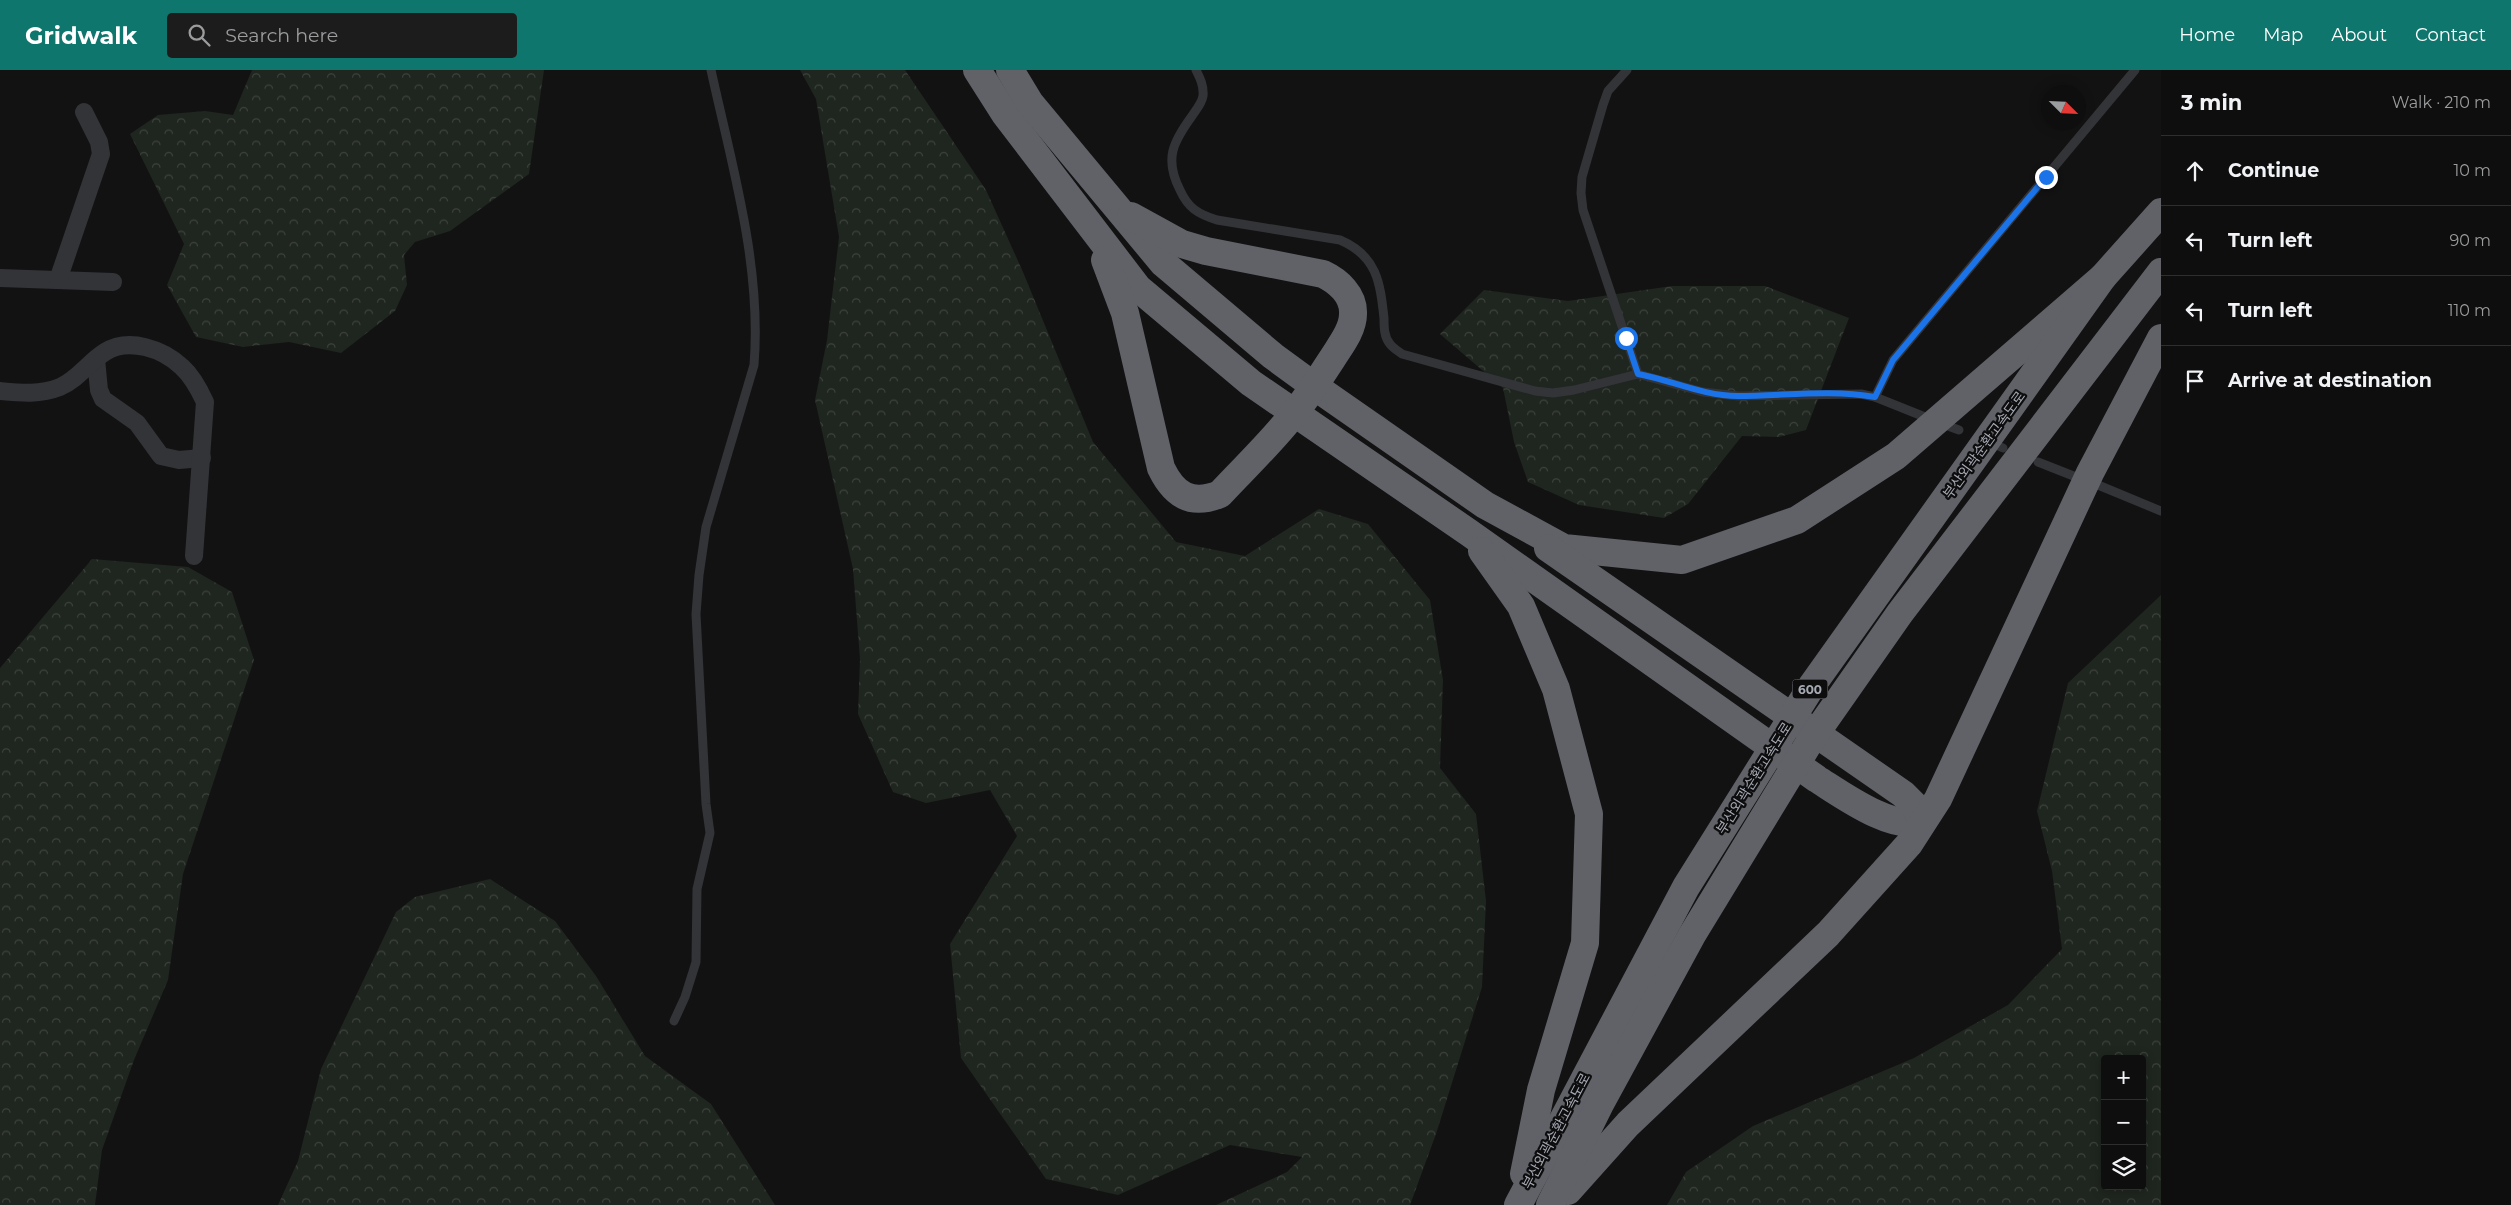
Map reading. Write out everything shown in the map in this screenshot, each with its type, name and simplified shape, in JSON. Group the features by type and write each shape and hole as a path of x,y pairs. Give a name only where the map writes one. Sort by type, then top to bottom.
{"highway":[{"path":"977,70 1005,114 1138,288 1251,383 1468,532 1817,779 1850,800 1892,819 1907,823 1922,821"},
{"path":"1010,70 1030,103 1163,263 1273,356 1903,794 1914,805 1922,821"},
{"path":"1091,226 1122,304 1160,468 1168,484 1180,494 1194,499 1206,500 1220,494 1295,413 1342,344 1350,327 1353,313 1345,290 1334,279 1314,271 1206,251 1182,244 1118,209"},
{"name":"부산외곽순환고속도로","path":"1518,1204 1686,887 1813,684 2103,277 2161,212"},
{"name":"부산외곽순환고속도로","path":"1550,1205 1600,1104 1692,936 1809,743 1900,613 2161,272"},
{"path":"1485,505 1564,548 1682,560 1797,520 1896,456 2103,277"},
{"path":"1556,1205 1628,1124 1828,934 1909,844 1922,821 1938,799 2090,474 2161,338"},
{"path":"1468,532 1521,606 1556,689 1590,814 1584,942 1541,1090 1518,1204"}],"street":[{"path":"58,280 101,154 99,142 84,112"},
{"path":"0,278 113,282"},
{"path":"0,391 41,393 62,386 96,359 114,348 135,344 165,355 182,367 197,385 205,402 194,556"},
{"path":"96,359 99,390 103,399 137,423 161,456 179,460 202,458"}],"lane":[{"path":"674,1021 685,997 696,962 697,889 710,833 706,804 696,614 699,575 706,526 754,365 756,338 755,305 741,205 711,70"},
{"path":"1196,70 1202,82 1203,98 1180,133 1172,151 1171,167 1187,205 1201,215 1217,220 1340,240 1354,246 1364,254 1372,266 1382,290 1385,335 1390,345 1402,354 1535,391 1553,393 1638,374 1703,392 1738,396 1845,393 1875,397 1925,417"},
{"path":"1627,70 1608,92 1582,178 1581,193 1583,210 1638,374"},
{"path":"1875,397 1893,360 2135,70"},
{"path":"1948,426 1959,430"},
{"path":"1994,444 2003,448"},
{"path":"2038,462 2076,477"},
{"path":"2098,486 2161,511"}],"green space":[{"path":"252,70 544,70 529,174 450,231 415,242 404,255 407,285 395,311 341,353 289,342 243,347 196,337 167,285 184,244 130,134 158,115 205,111 233,115"},
{"path":"800,70 905,70 986,190 1023,272 1093,442 1176,542 1245,556 1319,509 1368,524 1430,600 1443,680 1440,768 1476,814 1486,901 1482,987 1436,1134 1410,1205 1216,1205 1287,1172 1302,1157 1230,1145 1118,1195 1046,1179 961,1058 950,944 1017,836 990,790 926,803 893,792 858,714 860,659 853,569 815,400 827,340 839,237 816,99"},
{"path":"1672,286 1765,286 1849,318 1806,430 1779,437 1742,436 1688,504 1664,518 1579,505 1528,482 1514,442 1503,388 1440,334 1484,290 1568,301"},
{"path":"92,559 188,567 232,592 254,660 183,874 168,980 134,1060 102,1150 95,1205 0,1205 0,668"},
{"path":"2161,595 2161,1205 1667,1205 1686,1172 1753,1126 1914,1058 2008,1005 2062,949 2052,871 2037,811 2068,683"},
{"path":"490,879 555,921 596,976 645,1056 711,1104 775,1205 278,1205 298,1161 321,1069 396,912 415,897"}],"route":[{"path":"1626,338 1638,374 1703,392 1738,396 1845,393 1875,397 1893,360 2046,177"}]}
